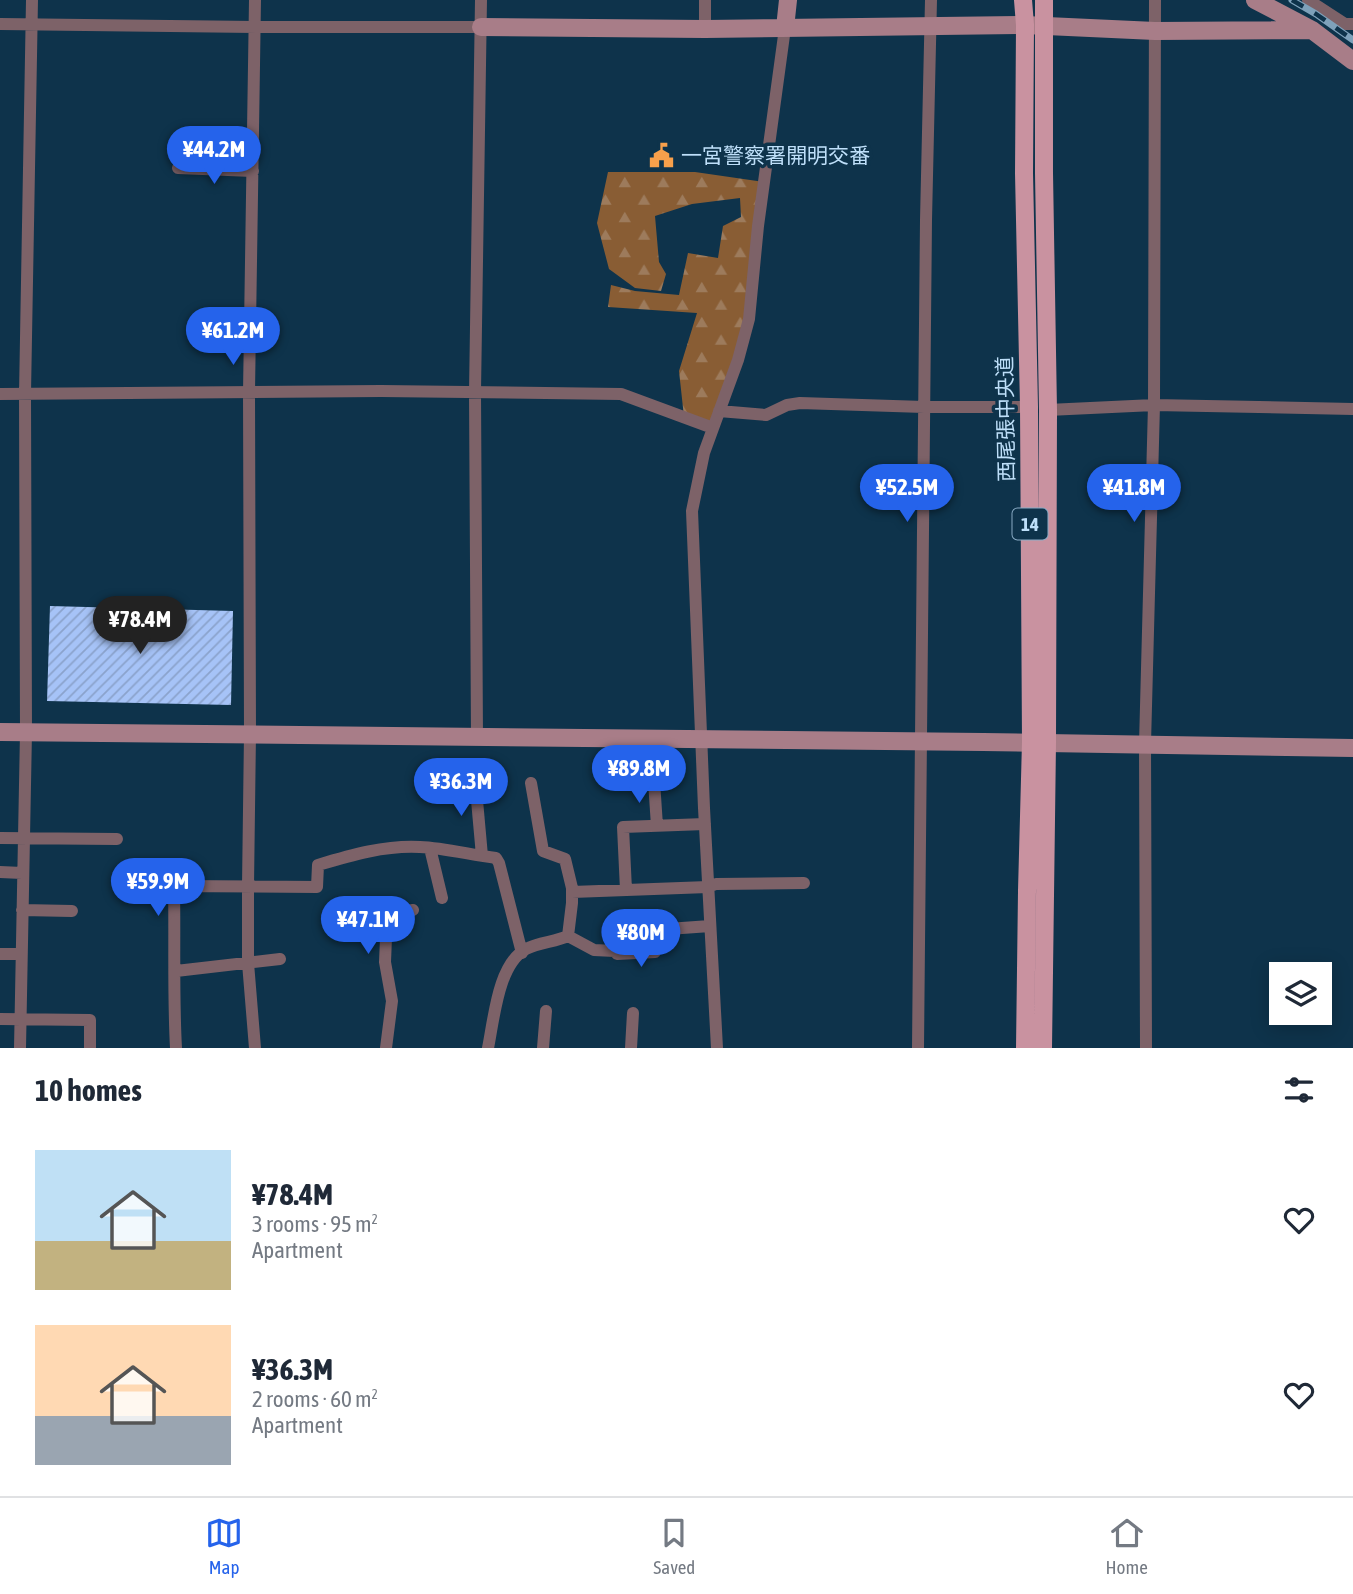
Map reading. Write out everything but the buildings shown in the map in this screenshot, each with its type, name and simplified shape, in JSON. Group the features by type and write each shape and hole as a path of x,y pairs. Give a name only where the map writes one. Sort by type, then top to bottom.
{"main road":[{"name":"西尾張中央道","path":"1023,0 1024,173 1039,743 1043,1048"},
{"name":"西尾張中央道","path":"1025,1048 1027,891 1039,743 1048,410 1044,0"}],"street":[{"path":"20,1048 26,732 25,394 32,0"},
{"path":"255,0 249,392 248,886 248,963 255,1048"},
{"path":"477,738 475,392 481,0"},
{"path":"705,0 705,29"},
{"path":"717,1048 692,511 704,453 738,360 749,319 758,226 788,0"},
{"path":"918,1048 926,220 931,0"},
{"path":"1146,1048 1145,744 1154,405 1155,0"},
{"path":"1255,0 1312,30 1353,61"},
{"path":"1308,0 1345,24 1353,24"},
{"path":"0,24 705,29 1025,24 1155,31 1312,30"},
{"path":"178,168 253,171"},
{"path":"0,394 621,394 713,428"},
{"path":"719,411 766,415 788,405 800,403 1029,407"},
{"path":"1048,410 1154,405 1353,409"},
{"path":"0,732 701,738 1353,748"},
{"path":"475,778 482,856"},
{"path":"654,781 657,826"},
{"path":"531,783 543,851 565,859 572,892 568,936"},
{"path":"625,890 623,827 705,824"},
{"path":"0,838 117,839"},
{"path":"176,1048 174,886 317,887 318,865 397,847 430,848 496,858 522,953"},
{"path":"430,848 442,898"},
{"path":"0,872 22,873"},
{"path":"572,892 708,887 716,884 804,883"},
{"path":"22,910 72,911"},
{"path":"386,1048 392,1001 385,962 387,914 414,910"},
{"path":"488,1048 501,985 515,958 526,949 568,936 594,950 614,951 617,954 654,952 654,930 710,926"},
{"path":"0,954 21,954"},
{"path":"176,971 280,959"},
{"path":"543,1048 547,1012"},
{"path":"631,1048 633,1013"},
{"path":"0,1018 90,1020 90,1048"}],"green space":[{"path":"608,172 695,172 764,182 749,319 713,428 684,417 679,371 697,313 608,307 611,285 635,291 679,295 688,253 718,258 723,226 741,217 740,198 692,204 655,216 659,262 666,274 661,291 635,288 609,269 597,223"}],"railway":[{"path":"1292,0 1353,40"}],"place":[{"name":"一宮警察署開明交番","path":"661,156"}]}
